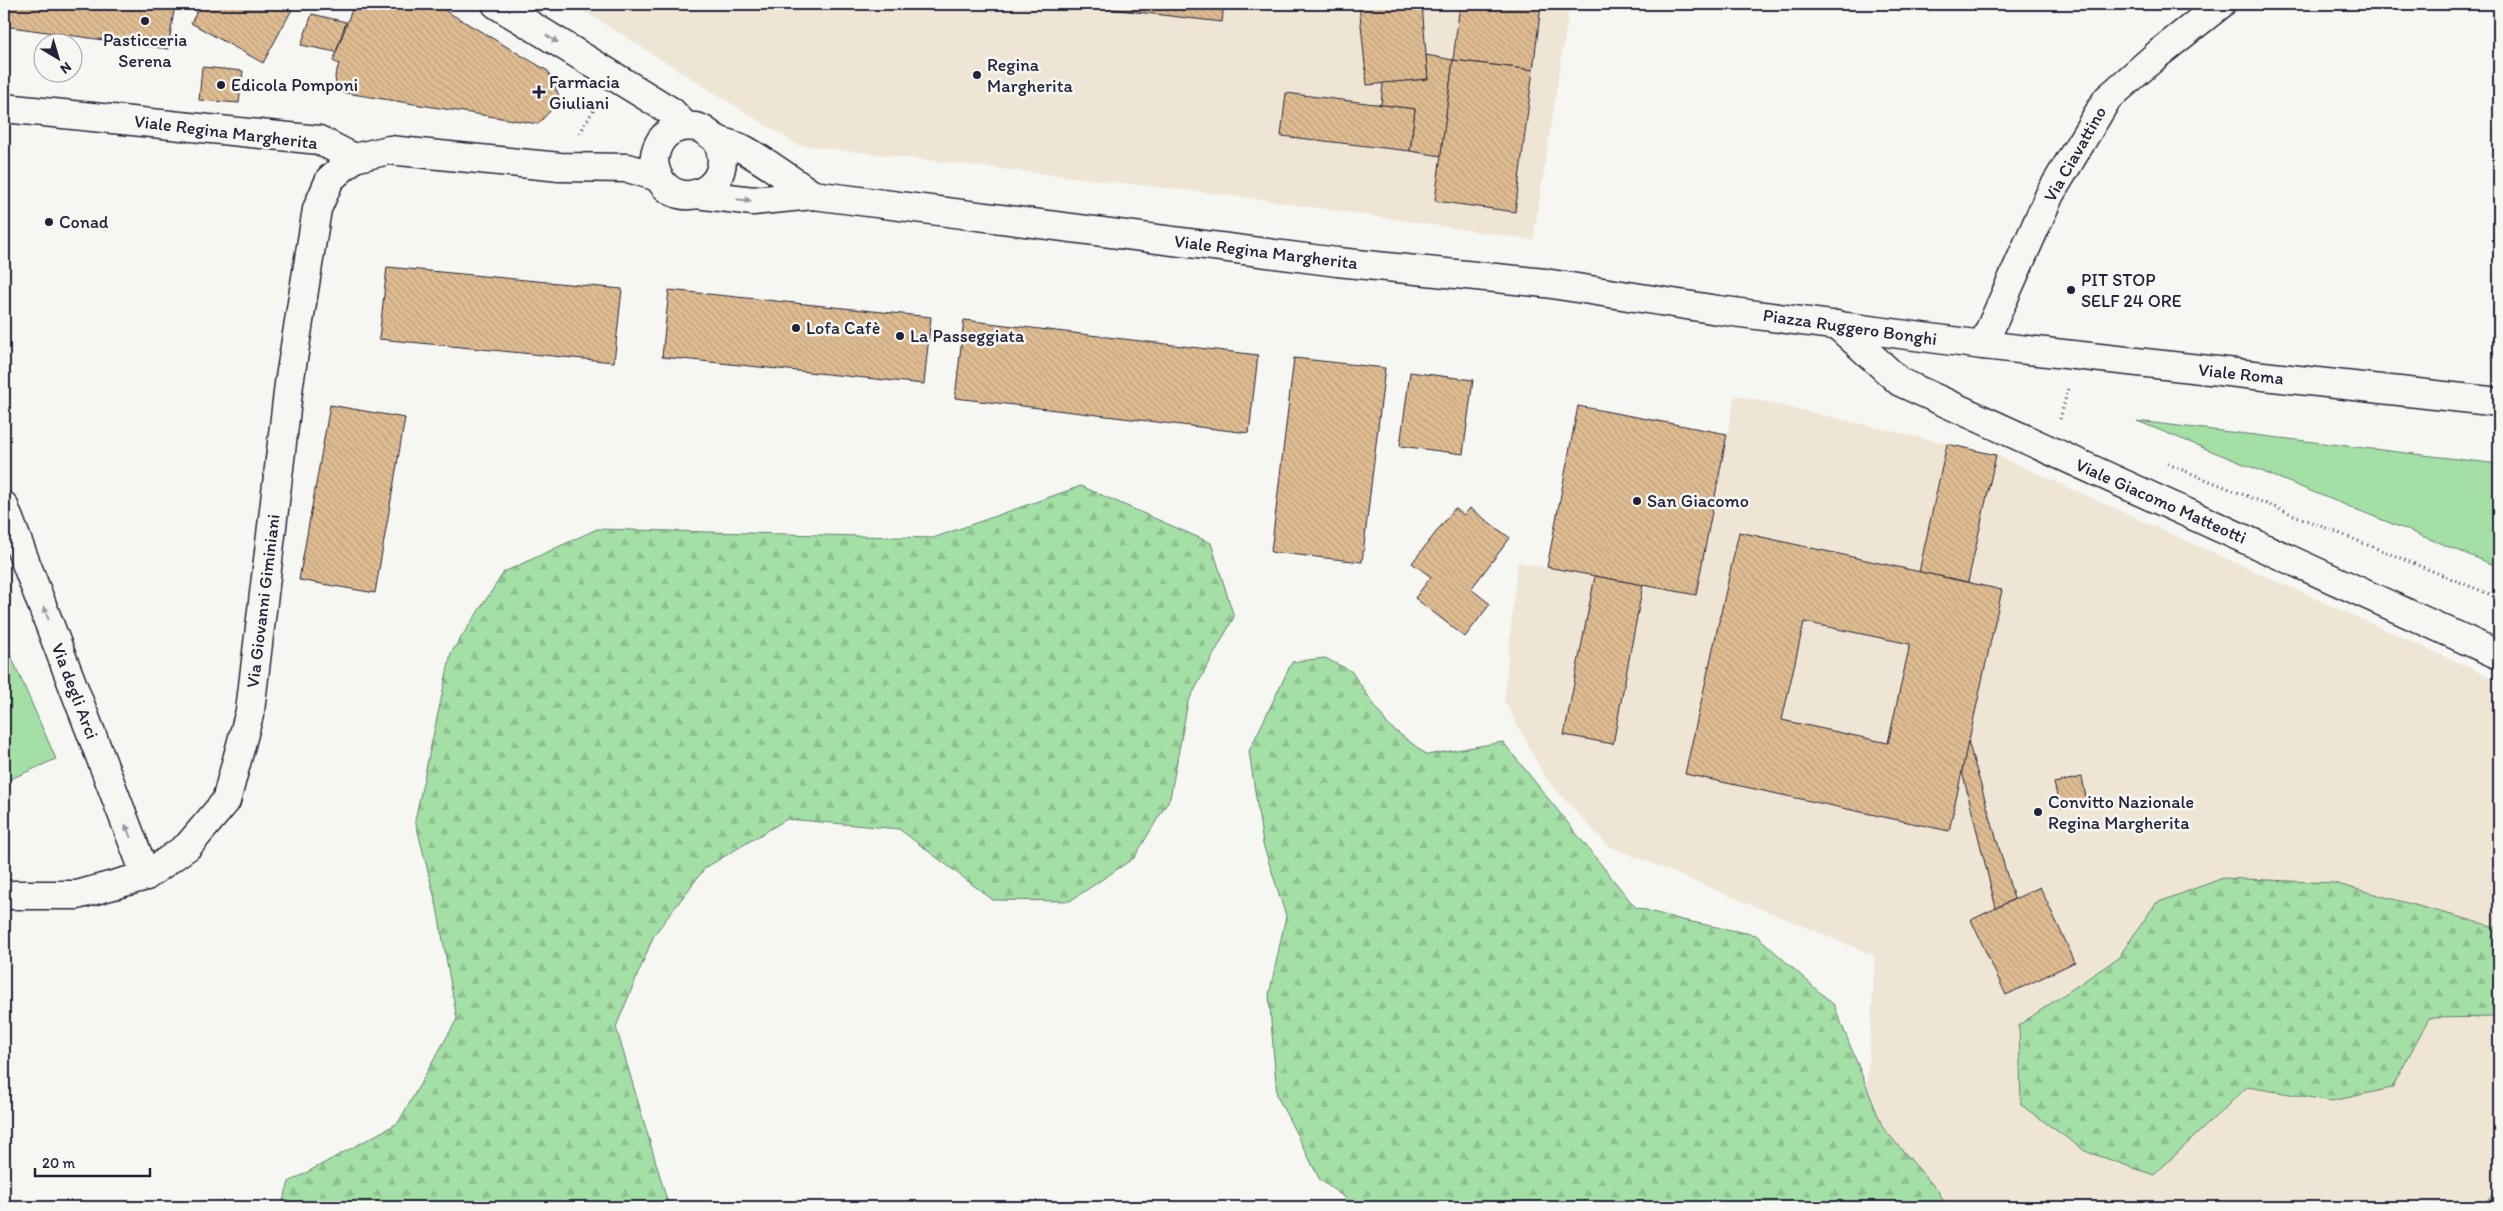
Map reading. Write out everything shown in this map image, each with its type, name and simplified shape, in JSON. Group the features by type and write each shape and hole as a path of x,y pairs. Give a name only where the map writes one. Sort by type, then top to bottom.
{"street":[{"path":"496,4 612,77 672,112 685,126 673,129 664,136 658,145 655,167 658,177"},
{"name":"Via Ciavattino","path":"1983,345 2050,194 2107,98 2158,54 2221,4"},
{"name":"Viale Regina Margherita","path":"4,108 319,140 354,158 389,150 560,167 628,168 658,177 665,186 674,192 685,195 696,194 753,201 813,196 1338,262 1545,284 1718,310"},
{"name":"Viale Regina Margherita","path":"685,126 697,127 707,131 716,139 742,149 813,196"},
{"path":"696,194 706,190 721,173 723,162 722,149 716,139"},
{"path":"593,168 626,149 658,145"},
{"name":"Via Giovanni Giminiani","path":"4,895 77,895 146,876 188,846 226,801 250,711 289,384 317,209 330,179 354,158"},
{"name":"Piazza Ruggero Bonghi","path":"1718,310 1983,345"},
{"name":"Viale Giacomo Matteotti","path":"1837,325 1900,382 2499,655"},
{"name":"Viale Roma","path":"1983,345 2499,402"},
{"name":"Via degli Arci","path":"4,506 146,876"}],"path":[{"path":"560,167 612,77"},
{"path":"2068,424 2059,420 2070,383"},
{"path":"2160,461 2499,598"}],"shaded area":[{"name":"Regina Margherita","path":"573,4 1570,4 1533,240 1251,198 798,145"},
{"name":"Convitto Nazionale Regina Margherita","path":"1735,395 1996,455 2499,681 2499,1207 1859,1207 1875,956 1607,845 1546,779 1504,700 1517,562 1696,595"}],"green space":[{"path":"2137,421 2499,464 2499,567"},
{"path":"1081,486 1211,543 1234,617 1188,702 1170,798 1134,858 1070,901 993,900 899,829 787,819 705,868 654,935 616,1027 669,1207 281,1207 289,1182 398,1123 457,1019 437,907 415,820 451,653 504,572 597,529 933,538"},
{"path":"4,640 56,759 4,782"},
{"path":"1325,658 1351,671 1388,725 1427,755 1503,742 1635,907 1682,920 1756,935 1834,1005 1883,1128 1938,1191 1947,1207 1358,1207 1320,1180 1277,1096 1269,995 1286,916 1263,844 1249,751 1292,662"},
{"path":"2223,878 2334,883 2499,928 2499,1017 2429,1018 2392,1088 2332,1101 2247,1087 2154,1175 2085,1151 2021,1105 2019,1025 2118,958 2156,903"},
{"path":"2499,1191 2499,1207 2479,1207"}],"building":[{"path":"6,4 175,4 168,49 82,37 82,32 47,32 4,26"},
{"path":"201,4 295,4 263,63 191,23"},
{"path":"354,4 434,4 548,71 559,96 551,110 538,124 340,92 336,85 335,76 339,64 333,61"},
{"path":"1068,4 1224,4 1222,22"},
{"path":"1359,4 1422,4 1428,79 1367,85"},
{"path":"1460,4 1541,6 1533,70 1453,60"},
{"path":"312,14 346,22 336,52 301,45"},
{"path":"1426,55 1453,60 1441,156 1410,151 1415,109 1381,105 1383,83 1428,79"},
{"path":"1453,60 1533,70 1515,212 1435,201"},
{"name":"Edicola Pomponi","path":"202,67 243,71 239,103 199,100"},
{"path":"1286,93 1415,109 1410,151 1281,136"},
{"path":"387,267 622,289 614,362 379,339"},
{"path":"669,290 931,317 924,384 662,357"},
{"path":"964,320 1258,355 1249,433 955,398"},
{"path":"1294,358 1385,368 1362,562 1271,552"},
{"path":"1410,372 1473,380 1463,454 1400,446"},
{"path":"330,405 405,418 375,593 299,580"},
{"name":"San Giacomo","path":"1578,406 1727,434 1696,595 1547,567"},
{"path":"1947,444 1996,455 1968,582 1919,572"},
{"path":"1455,508 1464,515 1470,508 1510,538 1471,589 1490,604 1465,637 1415,598 1431,577 1412,563"},
{"path":"1739,532 2002,590 1949,831 1685,774","holes":["1804,622 1910,644 1888,743 1782,720"]},
{"path":"1595,576 1643,585 1613,744 1564,735"},
{"path":"1968,741 2014,899 1996,908 1962,771"},
{"path":"2082,777 2087,803 2060,808 2054,783"},
{"path":"2040,887 2075,962 2006,995 1971,920"}],"place":[{"name":"Pasticceria Serena","path":"145,21"},
{"name":"Regina Margherita","path":"977,75"},
{"name":"Edicola Pomponi","path":"221,85"},
{"name":"Farmacia Giuliani","path":"539,92"},
{"name":"Conad","path":"49,222"},
{"name":"PIT STOP SELF 24 ORE","path":"2071,290"},
{"name":"Lofa Cafè","path":"796,328"},
{"name":"La Passeggiata","path":"900,336"},
{"name":"San Giacomo","path":"1637,501"},
{"name":"Convitto Nazionale Regina Margherita","path":"2038,812"}]}
